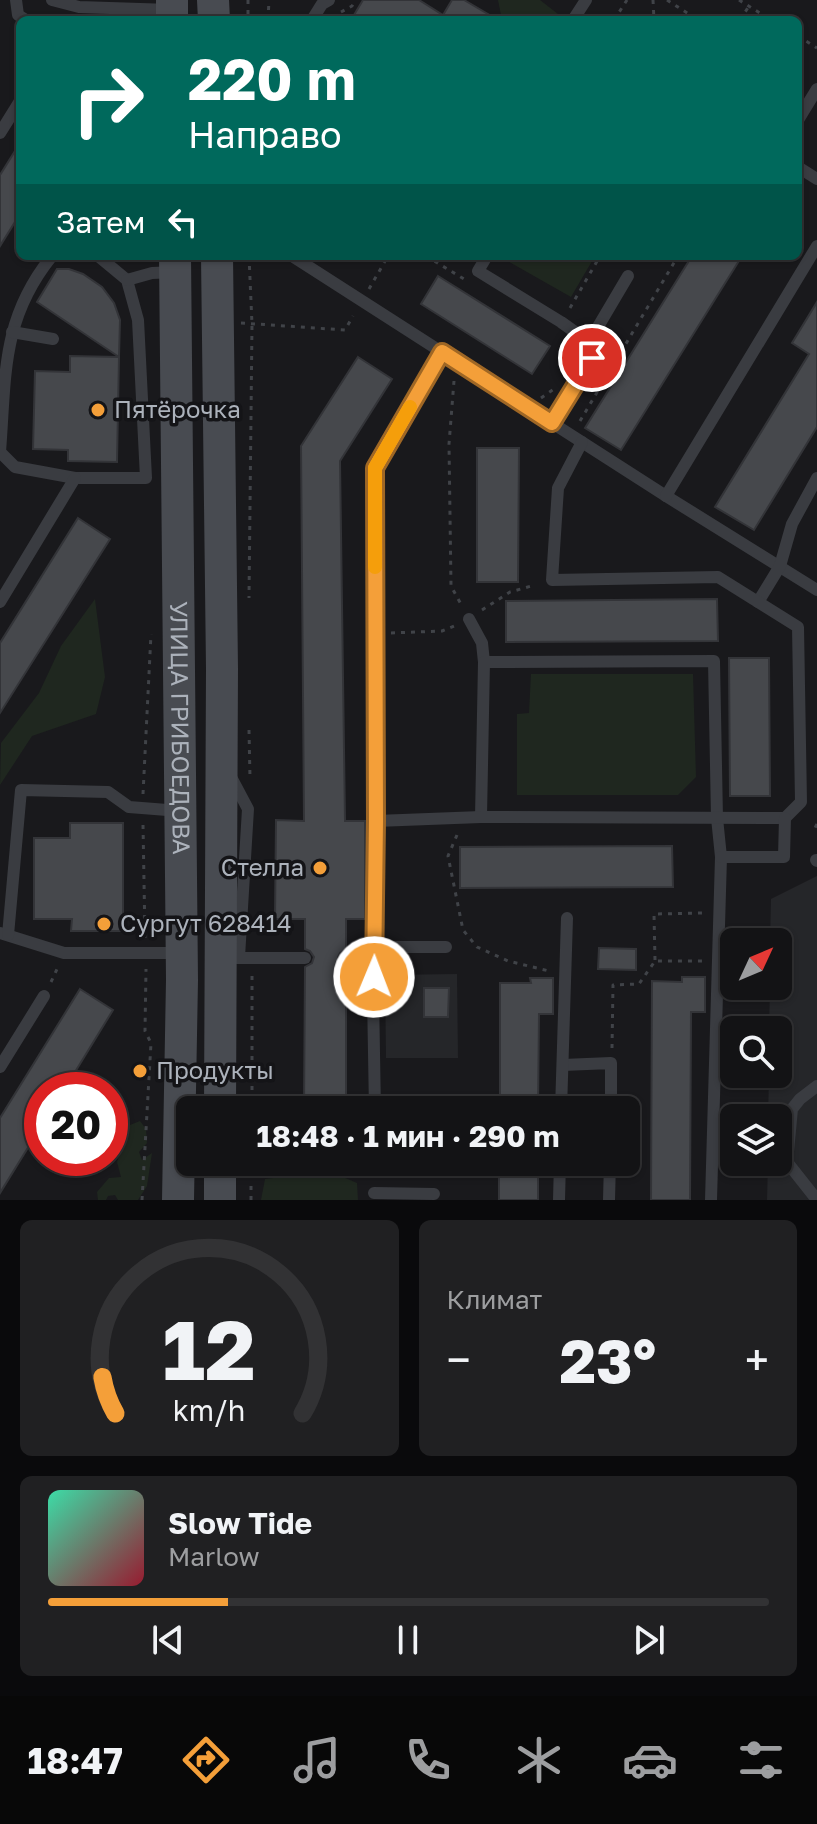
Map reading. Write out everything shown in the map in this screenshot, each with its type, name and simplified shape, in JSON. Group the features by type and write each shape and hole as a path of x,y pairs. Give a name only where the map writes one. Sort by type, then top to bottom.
{"main road":[{"name":"УЛИЦА ГРИБОЕДОВА","path":"217,260 222,760 238,958 222,1096"},
{"name":"УЛИЦА ГРИБОЕДОВА","path":"175,264 163,480 180,811 178,1200"},
{"path":"220,1176 220,1200"}],"lane":[{"path":"52,0 79,7 134,5 172,10"},
{"path":"314,16 322,4 329,0"},
{"path":"569,0 584,4"},
{"path":"73,16 79,7"},
{"path":"802,113 817,89"},
{"path":"0,133 16,107"},
{"path":"666,496 817,246"},
{"path":"49,260 22,303 12,332 7,352 0,452 15,467 75,478 163,480 138,320 127,280 103,260"},
{"path":"298,260 817,590"},
{"path":"485,260 478,271 589,342"},
{"path":"127,280 175,264"},
{"path":"552,423 592,358 589,342 628,276"},
{"path":"12,332 53,339"},
{"path":"375,1096 375,468 442,352"},
{"path":"577,438 558,488 552,580 718,577 798,627 801,802 785,818 784,857 721,857"},
{"path":"0,602 75,478"},
{"path":"758,602 780,566 792,524 817,478"},
{"path":"469,619 482,643 484,662 481,817"},
{"path":"484,662 714,661 717,818 721,857 711,1200"},
{"path":"180,811 129,807 108,792 21,790 4,934 64,953 181,953"},
{"path":"376,821 465,817 785,818"},
{"path":"562,1096 567,918"},
{"path":"347,958 374,959 385,947 446,947"},
{"path":"238,958 305,958"},
{"path":"373,995 404,993"},
{"path":"0,1067 44,996"},
{"path":"563,1065 611,1063 611,1096"},
{"path":"817,1086 792,1109 787,1162 817,1200"},
{"path":"375,1176 374,1197 434,1194"},
{"path":"559,1200 560,1176"},
{"path":"609,1200 610,1176"}],"path":[{"path":"341,12 356,0"},
{"path":"667,0 692,16"},
{"path":"739,0 765,16"},
{"path":"743,16 749,6"},
{"path":"249,260 252,324 249,610"},
{"path":"217,323 345,330 386,260"},
{"path":"432,260 465,280"},
{"path":"561,322 598,260"},
{"path":"577,438 676,260"},
{"path":"456,361 449,444 451,586 469,619"},
{"path":"527,407 556,387"},
{"path":"142,1200 151,1043 145,1031 143,809 152,621"},
{"path":"249,721 250,784"},
{"path":"465,817 448,856 463,930 477,947 508,961 565,974"},
{"path":"611,1063 613,985 639,984 655,961 654,914 719,913"},
{"path":"44,996 64,953"},
{"path":"238,958 252,1096"},
{"path":"655,961 718,961"}],"shaded area":[{"path":"498,0 540,0 558,14 557,16 501,16"},
{"path":"506,260 593,260 571,297"},
{"path":"95,599 105,677 96,714 32,736 0,785 1,743 39,693 61,646"},
{"path":"531,674 693,674 696,777 678,795 517,795 517,714 529,713"},
{"path":"817,876 817,1200 767,1200 768,1176 792,1176 792,1104 768,1104 769,1088 792,1088 792,1016 769,1016 770,1000 792,1000 792,928 770,928 771,899"},
{"path":"457,974 458,1058 386,1058 385,975"},
{"path":"140,1121 146,1129 147,1143 139,1152 142,1160 152,1153 147,1186 138,1200 118,1200 115,1195 98,1200 97,1192 109,1178 128,1176 130,1125"},
{"path":"343,1177 357,1183 358,1200 261,1200 265,1179"}],"building":[{"path":"363,0 419,0 443,15 452,0 464,0 491,16 353,16"},
{"path":"16,149 16,220 0,246 0,175"},
{"path":"690,260 740,260 621,450 585,428"},
{"path":"57,269 83,274 102,287 114,303 120,320 119,357 37,302"},
{"path":"438,276 550,346 532,374 421,304"},
{"path":"817,302 817,427 754,530 715,507 809,354 792,343"},
{"name":"Пятёрочка","path":"70,356 119,357 117,462 68,461 68,450 33,449 35,371 70,372"},
{"path":"358,357 392,379 340,461 345,821 365,821 365,919 346,919 346,949 338,957 346,967 346,1096 304,1096 305,967 312,963 314,957 305,949 305,919 275,919 276,820 304,821 301,446"},
{"path":"477,448 519,448 518,582 477,582"},
{"path":"78,518 110,539 0,713 0,643"},
{"path":"717,599 718,641 506,642 506,601"},
{"path":"729,658 769,658 770,796 730,796"},
{"path":"70,823 123,823 123,931 71,931 72,919 34,919 34,838 70,838"},
{"path":"672,846 673,887 460,888 460,847"},
{"path":"599,948 636,949 636,970 598,969"},
{"path":"682,977 705,977 705,1012 691,1012 690,1200 651,1200 652,981 682,982"},
{"path":"530,978 553,978 553,1014 539,1014 538,1096 500,1096 500,983 531,983"},
{"path":"424,988 449,988 448,1017 424,1017"},
{"path":"80,989 113,1010 75,1072 29,1072"},
{"path":"24,1079 24,1154 0,1193 0,1118"},
{"path":"499,1176 538,1176 538,1200 499,1200"}],"slow traffic":[{"path":"375,567 375,468 410,407"}],"place":[{"name":"Пятёрочка","path":"98,410"},
{"name":"Стелла","path":"320,868"},
{"name":"Сургут 628414","path":"104,924"},
{"name":"Продукты","path":"140,1071"}],"route":[{"path":"374,977 375,468 442,352 552,423 592,358"}]}
